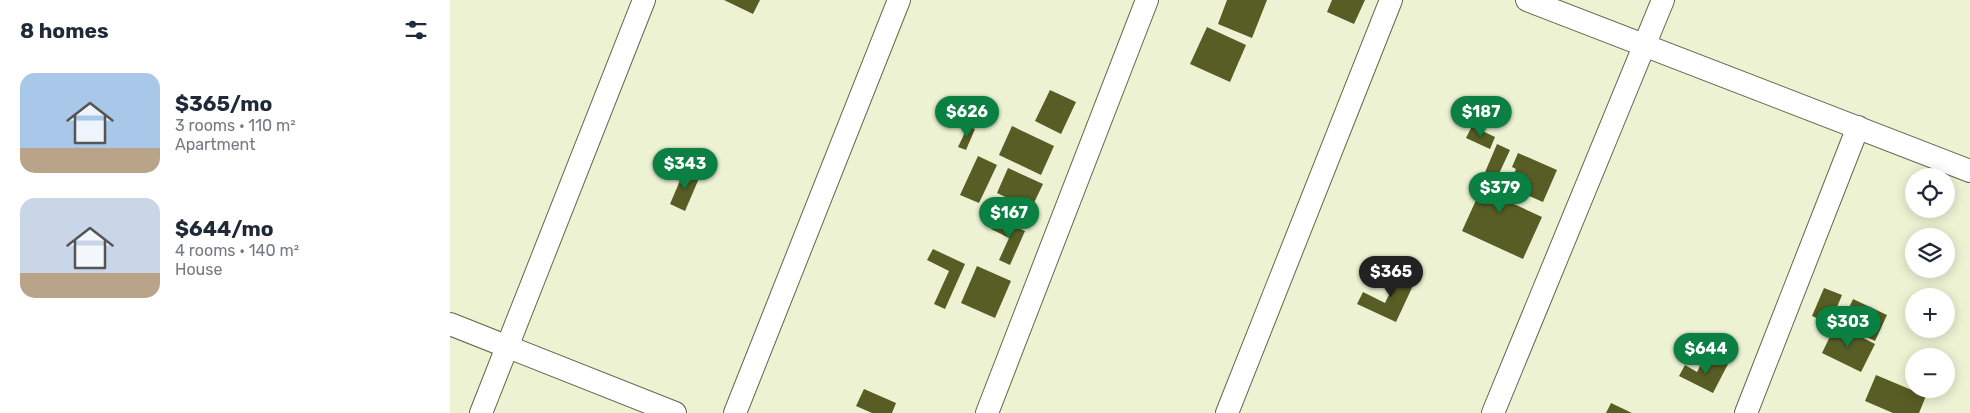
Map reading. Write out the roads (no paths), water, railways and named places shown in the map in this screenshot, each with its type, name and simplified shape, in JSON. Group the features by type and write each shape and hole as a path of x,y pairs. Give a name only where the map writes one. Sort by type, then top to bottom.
{"street":[{"path":"481,413 644,0"},
{"path":"735,413 899,0"},
{"path":"987,413 1147,0"},
{"path":"1227,413 1391,0"},
{"path":"1527,0 1970,171"},
{"path":"1493,413 1663,0"},
{"path":"1746,413 1858,128"},
{"path":"450,324 675,413"}]}
